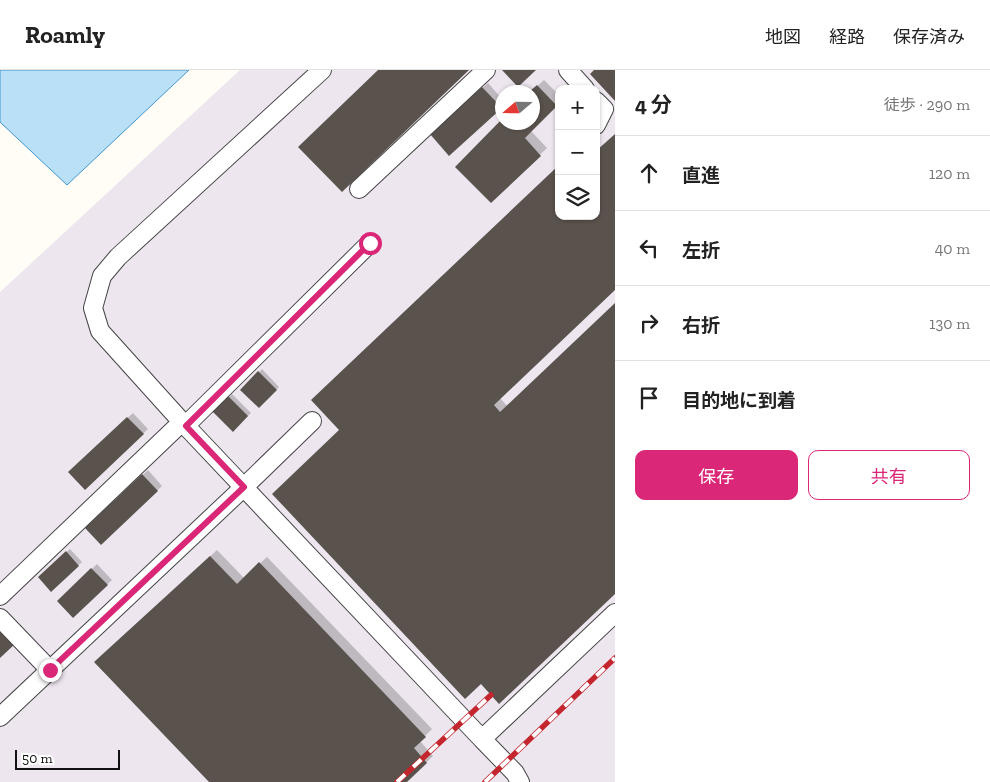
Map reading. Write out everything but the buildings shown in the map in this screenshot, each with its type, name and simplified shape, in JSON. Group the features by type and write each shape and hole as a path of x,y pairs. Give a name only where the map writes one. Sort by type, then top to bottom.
{"street":[{"path":"322,70 118,257 102,276 93,308 100,332 184,424 515,773 520,782"},
{"path":"359,189 486,70"},
{"path":"568,70 581,85"},
{"path":"600,105 604,109 600,117"},
{"path":"0,596 184,424 370,243"},
{"path":"0,717 312,421"},
{"path":"482,739 615,613"},
{"path":"0,618 50,670"}],"shaded area":[{"path":"240,70 615,70 615,782 0,782 0,292"}],"water":[{"path":"0,70 189,70 67,185 0,122"}],"railway":[{"path":"485,782 615,658"},
{"path":"397,782 491,695"}],"route":[{"path":"50,670 244,487 186,426 370,243"}]}
